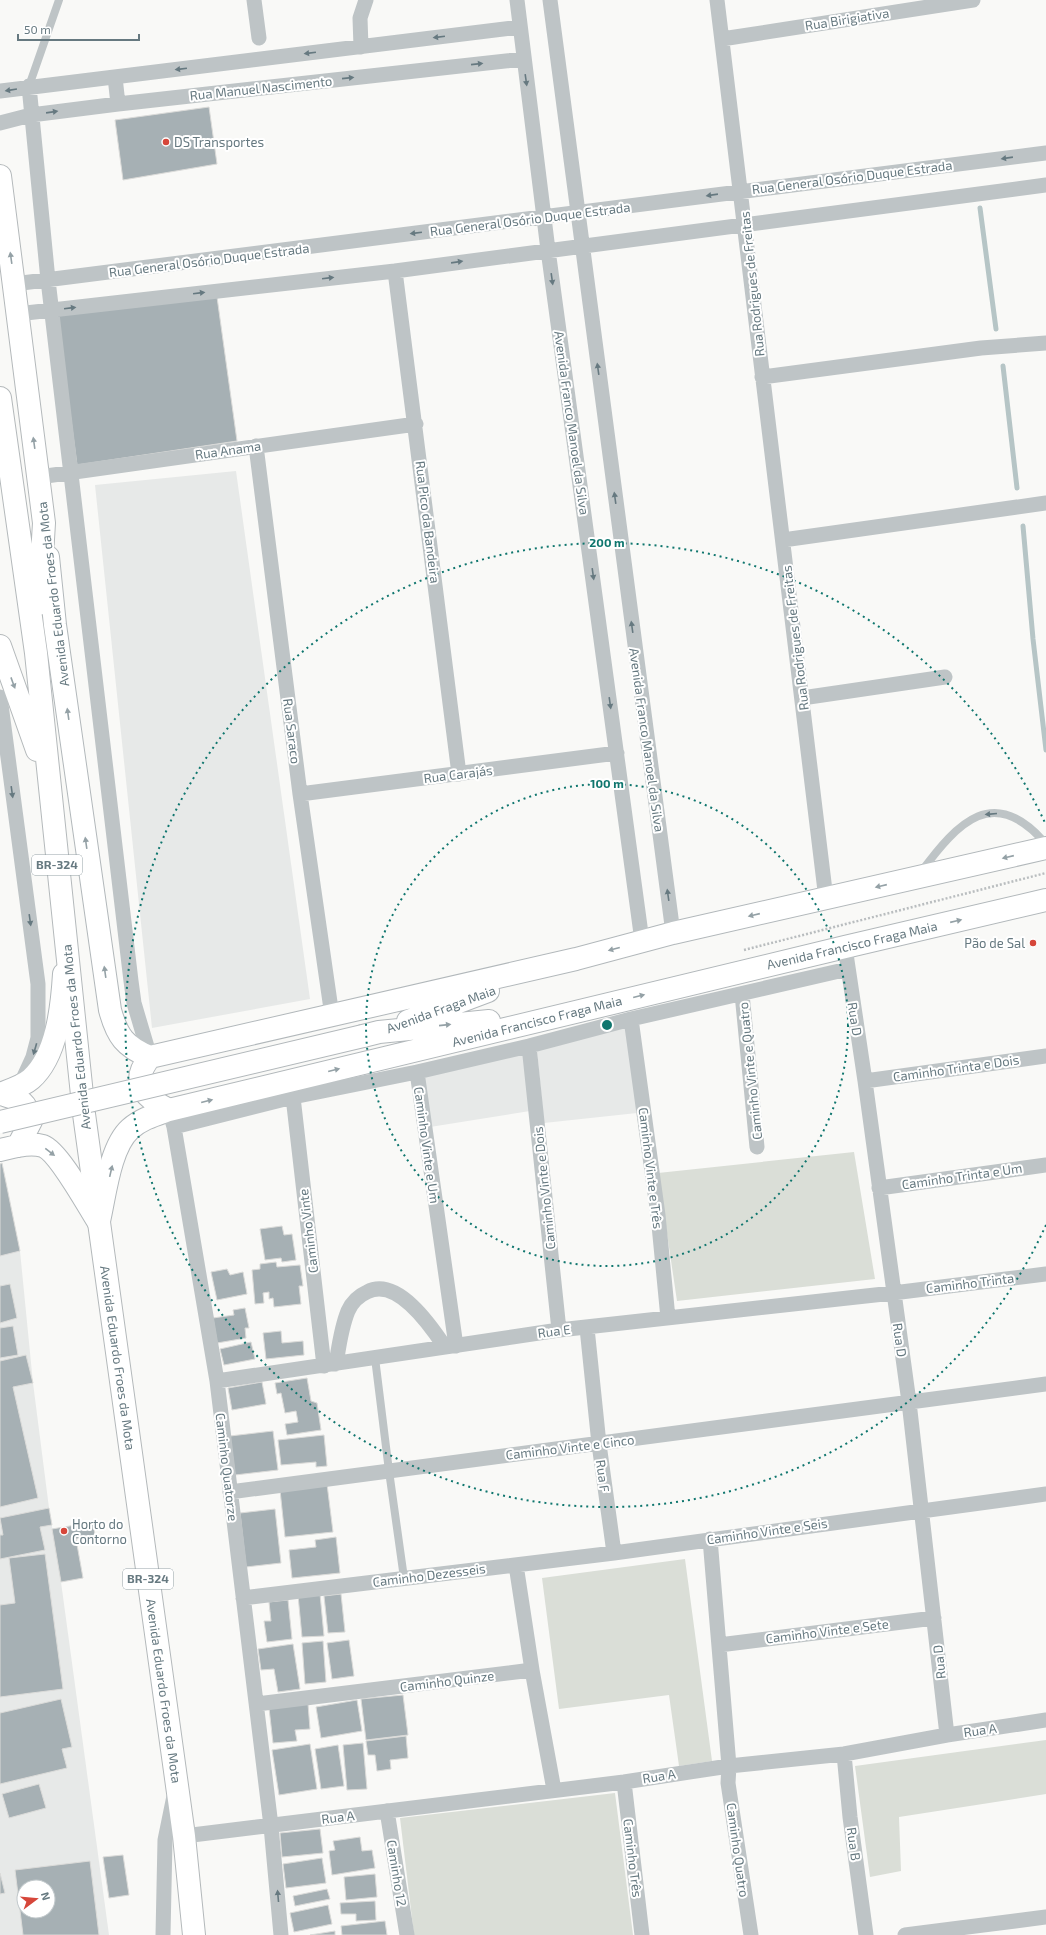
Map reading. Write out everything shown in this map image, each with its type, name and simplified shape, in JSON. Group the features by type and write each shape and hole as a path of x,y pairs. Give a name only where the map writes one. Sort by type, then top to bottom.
{"main road":[{"name":"Avenida Eduardo Froes da Mota","path":"0,176 39,477 55,625 110,1010 115,1026 122,1039 138,1052 150,1057"},
{"name":"Avenida Eduardo Froes da Mota","path":"0,398 36,653 48,780 84,1114 184,1836 194,1935"},
{"path":"36,653 44,523"},
{"name":"Avenida Eduardo Froes da Mota","path":"0,646 48,780"},
{"path":"171,1119 145,1094 141,1086 140,1075 143,1066 150,1057 576,959 673,933 1046,848"},
{"name":"Avenida Francisco Fraga Maia","path":"99,1223 112,1163 120,1142 130,1129 145,1119 171,1119 574,1012 1046,900"},
{"path":"0,1094 30,1079 37,1072 46,1058 54,1039 62,998 66,949"},
{"name":"Avenida Fraga Maia","path":"371,1034 576,959"},
{"name":"Avenida Fraga Maia","path":"371,1034 574,1012"},
{"path":"0,1122 371,1034"},
{"path":"0,1094 20,1100 28,1108 31,1121 9,1148"},
{"path":"9,1148 34,1144 44,1147 56,1156 99,1223"}],"street":[{"path":"254,0 259,38"},
{"path":"361,47 360,18 366,0"},
{"name":"Avenida Franco Manoel da Silva","path":"517,0 523,59 545,217 548,250 642,941"},
{"name":"Avenida Franco Manoel da Silva","path":"550,0 581,246 673,933"},
{"name":"Rua Rodrigues de Freitas","path":"717,0 746,224 762,377 826,899"},
{"name":"Rua Birigiativa","path":"722,39 973,0"},
{"path":"0,91 29,86 115,77 520,27"},
{"name":"Rua Manuel Nascimento","path":"0,123 31,115 118,104 523,59"},
{"path":"115,77 118,104"},
{"path":"29,86 48,280 132,989 134,1003 150,1057"},
{"name":"Rua General Osório Duque Estrada","path":"14,284 1046,153"},
{"path":"17,314 395,271 1046,185"},
{"name":"Rua Pico da Bandeira","path":"395,271 416,424 459,774"},
{"path":"762,377 981,348 1046,343"},
{"name":"Rua Anama","path":"39,477 416,424"},
{"name":"Rua Saraco","path":"256,446 300,794 332,1016"},
{"path":"783,540 1046,504"},
{"path":"802,698 945,677"},
{"path":"0,697 4,767 39,991 38,1038 33,1057 20,1085"},
{"name":"Rua Carajás","path":"300,794 617,753"},
{"name":"Rua D","path":"845,947 909,1402 947,1735"},
{"path":"417,1072 529,1046 631,1019 848,969"},
{"name":"Caminho Vinte e Quatro","path":"742,994 757,1147"},
{"name":"Caminho Vinte e Três","path":"631,1019 658,1215 668,1318"},
{"name":"Caminho Vinte e Dois","path":"529,1046 559,1330"},
{"name":"Caminho Trinta e Dois","path":"865,1081 1046,1056"},
{"name":"Caminho Vinte e Um","path":"171,1119 417,1072 450,1347"},
{"name":"Caminho Vinte","path":"293,1096 330,1365"},
{"name":"Caminho Quatorze","path":"171,1119 217,1382 257,1704 271,1826 281,1935"},
{"name":"Caminho Trinta e Um","path":"878,1188 1046,1165"},
{"name":"Caminho Trinta","path":"893,1293 1046,1274"},
{"path":"330,1365 348,1310 357,1297 369,1290 383,1290 400,1295 450,1347"},
{"name":"Rua E","path":"217,1382 559,1330 893,1293"},
{"name":"Rua F","path":"587,1328 599,1444 614,1553"},
{"name":"Caminho Vinte e Cinco","path":"230,1492 1046,1384"},
{"name":"Caminho Vinte e Seis","path":"614,1553 710,1538 1046,1494"},
{"name":"Caminho Quatro","path":"710,1538 729,1766 728,1783 751,1935"},
{"name":"Caminho Dezesseis","path":"243,1598 614,1553"},
{"path":"516,1565 532,1670 554,1790"},
{"name":"Caminho Vinte e Sete","path":"719,1645 934,1618"},
{"name":"Caminho Quinze","path":"257,1704 532,1670"},
{"name":"Rua A","path":"184,1836 624,1782 729,1766 844,1754 947,1735 1046,1720"},
{"name":"Rua B","path":"844,1754 850,1817 866,1935"},
{"name":"Caminho Três","path":"624,1782 642,1935"},
{"path":"163,1935 165,1840 177,1785"},
{"name":"Caminho 12","path":"387,1811 407,1935"},
{"path":"905,1935 1046,1917"}],"lane":[{"path":"29,86 60,0"},
{"path":"916,878 950,834 967,821 984,814 1004,813 1018,819 1032,828 1046,844"},
{"path":"375,1358 404,1578"}],"path":[{"path":"740,951 1046,873"}],"shaded area":[{"path":"236,471 310,999 152,1028 95,485"},
{"path":"626,1026 637,1113 544,1123 537,1050"},
{"path":"524,1052 530,1111 430,1127 423,1076"},
{"path":"854,1152 875,1279 677,1301 658,1173"},
{"path":"20,1251 33,1383 49,1508 61,1582 109,1935 0,1935 0,1256"},
{"path":"685,1559 712,1761 679,1766 669,1695 559,1709 542,1578"},
{"path":"1046,1740 1046,1794 899,1817 901,1871 870,1877 855,1766"},
{"path":"615,1793 633,1935 414,1935 400,1818"}],"building":[{"name":"DS Transportes","path":"209,107 217,164 123,180 115,120"},
{"path":"217,297 237,441 77,465 57,315"},
{"path":"2,1163 20,1251 0,1256 0,1164"},
{"path":"282,1226 284,1235 292,1234 296,1260 282,1262 281,1258 265,1260 260,1229"},
{"path":"276,1262 277,1267 300,1265 303,1286 299,1286 301,1304 274,1307 273,1298 269,1299 269,1292 263,1293 264,1303 255,1304 252,1270 260,1269 260,1264"},
{"path":"227,1269 230,1275 243,1272 247,1294 217,1300 211,1272"},
{"path":"10,1284 17,1318 0,1323 0,1286"},
{"path":"245,1308 249,1328 245,1328 246,1338 217,1343 213,1318 234,1315 233,1310"},
{"path":"13,1326 18,1355 0,1358 0,1328"},
{"path":"281,1331 282,1343 303,1341 304,1355 266,1359 263,1333"},
{"path":"251,1342 255,1359 224,1365 220,1349"},
{"path":"26,1355 33,1383 13,1387 38,1498 0,1507 0,1361"},
{"path":"307,1378 311,1401 317,1403 321,1430 287,1435 285,1424 298,1422 296,1411 285,1413 281,1393 277,1394 275,1383"},
{"path":"262,1382 266,1404 232,1410 228,1388"},
{"path":"273,1431 278,1470 235,1475 230,1436"},
{"path":"324,1435 327,1466 316,1467 316,1462 281,1465 278,1440"},
{"path":"327,1484 333,1532 285,1537 280,1490"},
{"path":"49,1508 52,1525 40,1527 45,1550 0,1559 0,1535 3,1535 0,1518"},
{"path":"275,1509 281,1563 246,1567 240,1513"},
{"path":"93,1522 95,1535 76,1539 83,1578 61,1582 52,1529"},
{"path":"336,1537 340,1573 292,1578 289,1550 316,1547 315,1540"},
{"path":"45,1554 63,1689 0,1697 0,1605 15,1603 9,1558"},
{"path":"320,1594 324,1636 302,1637 298,1595"},
{"path":"341,1594 345,1632 328,1633 324,1596"},
{"path":"288,1600 292,1639 267,1642 264,1621 271,1621 269,1602"},
{"path":"349,1640 354,1676 332,1679 327,1643"},
{"path":"323,1641 326,1682 305,1684 302,1643"},
{"path":"293,1644 300,1689 278,1692 274,1669 261,1670 258,1649"},
{"path":"403,1695 408,1735 366,1740 361,1699"},
{"path":"61,1699 72,1747 62,1749 67,1768 0,1784 0,1713"},
{"path":"357,1700 362,1731 321,1738 316,1707"},
{"path":"308,1704 310,1729 295,1730 297,1741 273,1743 269,1708"},
{"path":"406,1736 408,1758 390,1760 391,1769 377,1771 375,1755 368,1755 366,1741"},
{"path":"363,1743 367,1789 347,1790 343,1745"},
{"path":"310,1744 317,1789 279,1795 272,1750"},
{"path":"338,1745 344,1786 321,1789 315,1749"},
{"path":"39,1784 46,1808 9,1818 2,1794"},
{"path":"320,1829 323,1853 282,1857 280,1833"},
{"path":"360,1837 362,1851 372,1850 375,1868 332,1875 329,1851 335,1850 333,1841"},
{"path":"123,1855 129,1895 109,1898 103,1857"},
{"path":"322,1858 326,1883 286,1888 283,1864"},
{"path":"90,1861 99,1935 23,1935 21,1919 56,1919 56,1879 16,1879 15,1870"},
{"path":"0,1873 5,1893 0,1894"},
{"path":"375,1874 377,1897 346,1900 344,1877"},
{"path":"327,1889 330,1899 295,1906 293,1896"},
{"path":"375,1901 376,1920 356,1921 356,1914 341,1914 340,1903"},
{"path":"328,1905 332,1924 294,1932 290,1913"},
{"path":"385,1921 387,1935 342,1935 341,1926"},
{"path":"335,1931 335,1935 310,1935"}],"waterway":[{"path":"980,208 996,329"},
{"path":"1003,366 1017,488"},
{"path":"1023,526 1033,639 1046,750"}],"place":[{"name":"DS Transportes","path":"166,142"},
{"name":"Pão de Sal","path":"1033,943"},
{"name":"Horto do Contorno","path":"64,1531"}]}
